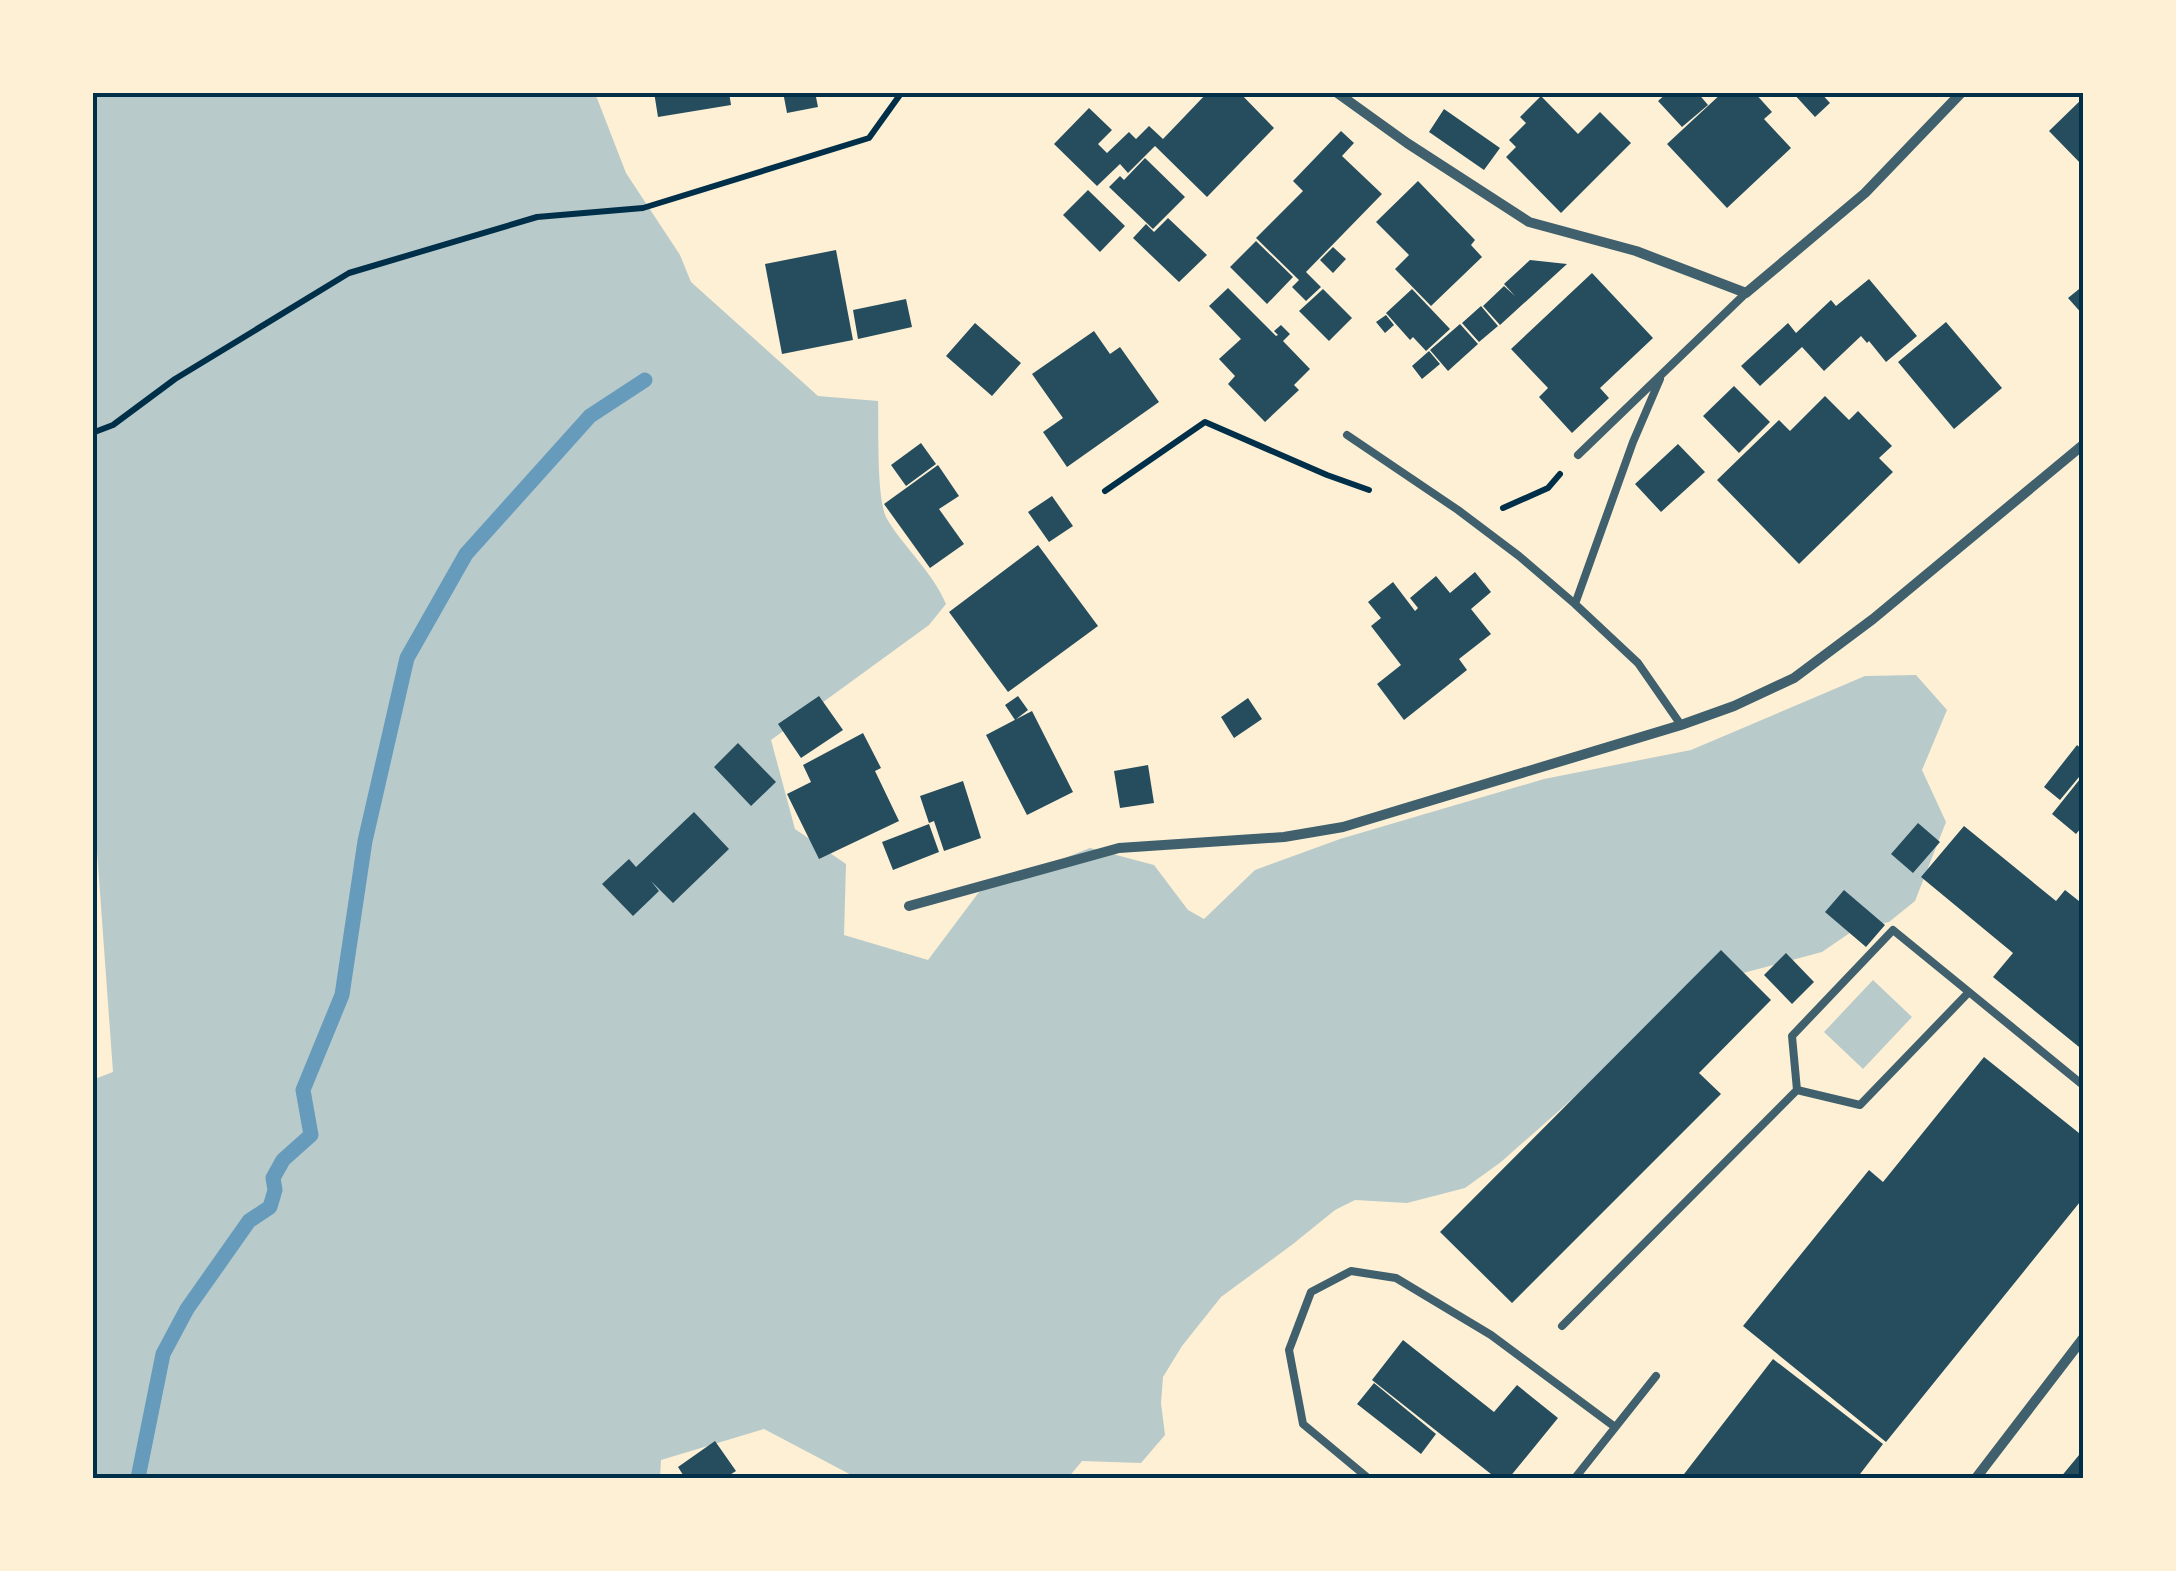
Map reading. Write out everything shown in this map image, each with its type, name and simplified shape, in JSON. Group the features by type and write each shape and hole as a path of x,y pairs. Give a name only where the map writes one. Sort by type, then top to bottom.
{"street":[{"path":"1336,92 1529,222 1636,252 1746,293 1865,193 1962,92"},
{"path":"910,906 1119,848 1284,837 1343,827 1734,706 1794,678 1873,619 2084,444"},
{"path":"1976,1478 2084,1337"}],"lane":[{"path":"1578,455 1746,293"},
{"path":"1575,604 1632,442 1660,378"},
{"path":"1347,435 1520,556 1638,663 1681,725"},
{"path":"1797,1090 1792,1036 1893,930 2084,1086"},
{"path":"1797,1090 1860,1105 1969,992"},
{"path":"1562,1326 1797,1090"},
{"path":"1368,1478 1302,1424 1289,1350 1311,1292 1350,1271 1396,1278 1491,1336 1615,1427"},
{"path":"1574,1478 1656,1376"}],"path":[{"path":"92,433 113,425 175,378 349,273 537,217 643,208 869,138 902,92"},
{"path":"1105,492 1205,422 1327,476 1378,493"},
{"path":"1458,510 1495,511 1548,488 1578,455"}],"shaded area":[{"path":"92,93 595,93 626,173 680,255 691,282 818,396 878,401 883,510 946,604 929,625 771,740 795,829 846,864 844,935 928,960 979,892 1090,848 1154,865 1188,910 1204,919 1255,870 1340,839 1544,779 1691,750 1865,676 1916,675 1947,710 1922,770 1946,822 1915,901 1889,922 1854,930 1822,952 1724,978 1685,999 1501,1162 1465,1188 1407,1203 1355,1200 1335,1210 1221,1297 1182,1346 1163,1377 1165,1435 1141,1463 1082,1461 1068,1478 857,1478 764,1429 661,1460 660,1478 93,1478 92,1080 113,1072 97,851 92,839"},
{"path":"1873,980 1912,1017 1863,1069 1824,1032"}],"building":[{"path":"654,92 729,92 731,105 658,117"},
{"path":"783,92 815,92 818,107 787,113"},
{"path":"1208,92 1239,92 1274,128 1207,197 1155,146 1128,173 1120,164 1097,186 1054,144 1089,108 1112,130 1098,144 1107,153 1129,132 1136,139 1149,126 1163,139"},
{"path":"1668,92 1697,92 1708,105 1682,127 1658,101"},
{"path":"1723,92 1754,92 1772,112 1764,119 1791,148 1727,208 1667,144"},
{"path":"1792,92 1820,92 1830,103 1815,117"},
{"path":"1541,96 1578,134 1600,112 1631,143 1561,213 1506,157 1516,147 1509,140 1526,123 1520,117"},
{"path":"2084,97 2084,167 2049,131"},
{"path":"1444,109 1500,148 1484,170 1429,132"},
{"path":"1341,131 1354,143 1342,156 1382,194 1306,272 1321,287 1306,301 1292,287 1299,280 1256,238 1303,191 1293,181"},
{"path":"1145,158 1185,197 1153,229 1109,187 1120,176 1124,180"},
{"path":"1418,181 1475,240 1471,245 1482,257 1431,306 1395,269 1409,255 1376,222"},
{"path":"1088,190 1125,226 1100,252 1063,215"},
{"path":"1168,218 1207,255 1179,282 1133,238 1146,224 1154,232"},
{"path":"1256,241 1293,277 1267,304 1230,267"},
{"path":"1333,247 1346,259 1333,273 1320,260"},
{"path":"836,250 853,340 782,354 765,264"},
{"path":"1530,260 1567,264 1500,325 1483,306 1504,286 1515,296 1504,284"},
{"path":"1592,273 1653,338 1600,388 1609,398 1572,433 1539,397 1548,388 1511,349"},
{"path":"1869,279 1917,336 1886,362 1861,336 1824,371 1802,347 1760,386 1741,366 1788,323 1796,333 1831,300 1836,306"},
{"path":"2084,285 2084,316 2068,298"},
{"path":"1228,288 1276,336 1274,331 1281,325 1290,334 1283,341 1310,369 1294,385 1299,390 1265,422 1228,384 1235,376 1219,359 1241,339 1209,306"},
{"path":"1323,289 1352,318 1329,341 1299,311"},
{"path":"1412,289 1450,329 1426,351 1413,337 1410,340 1386,313"},
{"path":"906,299 912,327 858,339 853,310"},
{"path":"1481,306 1498,326 1479,342 1462,323"},
{"path":"1386,315 1394,325 1385,333 1376,322"},
{"path":"1946,322 2002,388 1954,429 1898,362"},
{"path":"975,323 1021,363 992,396 946,356"},
{"path":"1460,324 1478,344 1448,371 1430,350"},
{"path":"1094,331 1110,354 1120,347 1159,402 1067,467 1043,432 1063,418 1032,374"},
{"path":"1429,351 1440,364 1422,379 1412,366"},
{"path":"1734,386 1770,422 1739,453 1703,416"},
{"path":"1825,396 1849,420 1858,411 1892,446 1879,458 1893,472 1799,564 1717,480 1779,420 1790,431"},
{"path":"921,443 936,464 906,486 891,465"},
{"path":"1678,444 1705,472 1661,512 1635,484"},
{"path":"938,465 959,496 939,509 964,544 930,568 884,504"},
{"path":"1052,496 1073,526 1049,542 1028,512"},
{"path":"1038,545 1098,626 1008,692 949,612"},
{"path":"1475,572 1491,592 1471,609 1491,634 1459,659 1467,670 1404,720 1377,684 1401,665 1371,626 1381,618 1368,602 1393,582 1415,611 1418,608 1410,598 1436,576 1450,593"},
{"path":"819,696 843,730 801,758 778,724"},
{"path":"1018,696 1028,710 1015,720 1005,705"},
{"path":"1248,698 1262,719 1234,738 1221,717"},
{"path":"1032,711 1073,792 1027,815 986,735"},
{"path":"863,733 881,768 875,771 899,821 819,859 787,794 811,782 803,765"},
{"path":"738,743 776,782 751,806 714,767"},
{"path":"2077,745 2084,751 2084,771 2060,800 2044,787"},
{"path":"1148,765 1154,803 1120,808 1114,771"},
{"path":"2084,774 2084,830 2081,828 2076,834 2052,814"},
{"path":"963,781 981,838 944,851 920,796"},
{"path":"694,812 729,849 673,903 651,881 659,891 633,916 602,884 629,859 636,867"},
{"path":"1918,823 1940,842 1913,873 1891,854"},
{"path":"929,824 939,852 893,870 882,842"},
{"path":"1964,826 2056,901 2065,890 2084,905 2084,1051 1993,977 2013,953 1921,877"},
{"path":"1844,890 1885,925 1866,947 1825,912"},
{"path":"1721,950 1771,1000 1699,1073 1721,1094 1512,1303 1440,1232"},
{"path":"1786,953 1814,982 1792,1004 1764,975"},
{"path":"1984,1057 2084,1137 2084,1197 1886,1442 1743,1326 1869,1170 1883,1182"},
{"path":"1403,1340 1494,1412 1517,1385 1558,1418 1509,1478 1496,1478 1372,1380"},
{"path":"1773,1359 1883,1444 1857,1478 1681,1478"},
{"path":"1374,1383 1436,1434 1421,1454 1357,1404"},
{"path":"715,1441 736,1471 725,1478 685,1478 678,1467"},
{"path":"2084,1449 2084,1478 2060,1478"}],"waterway":[{"path":"138,1478 163,1354 187,1309 249,1221 270,1207 275,1190 273,1178 283,1160 311,1135 303,1090 342,995 365,841 407,658 466,554 590,416 645,380"}]}
